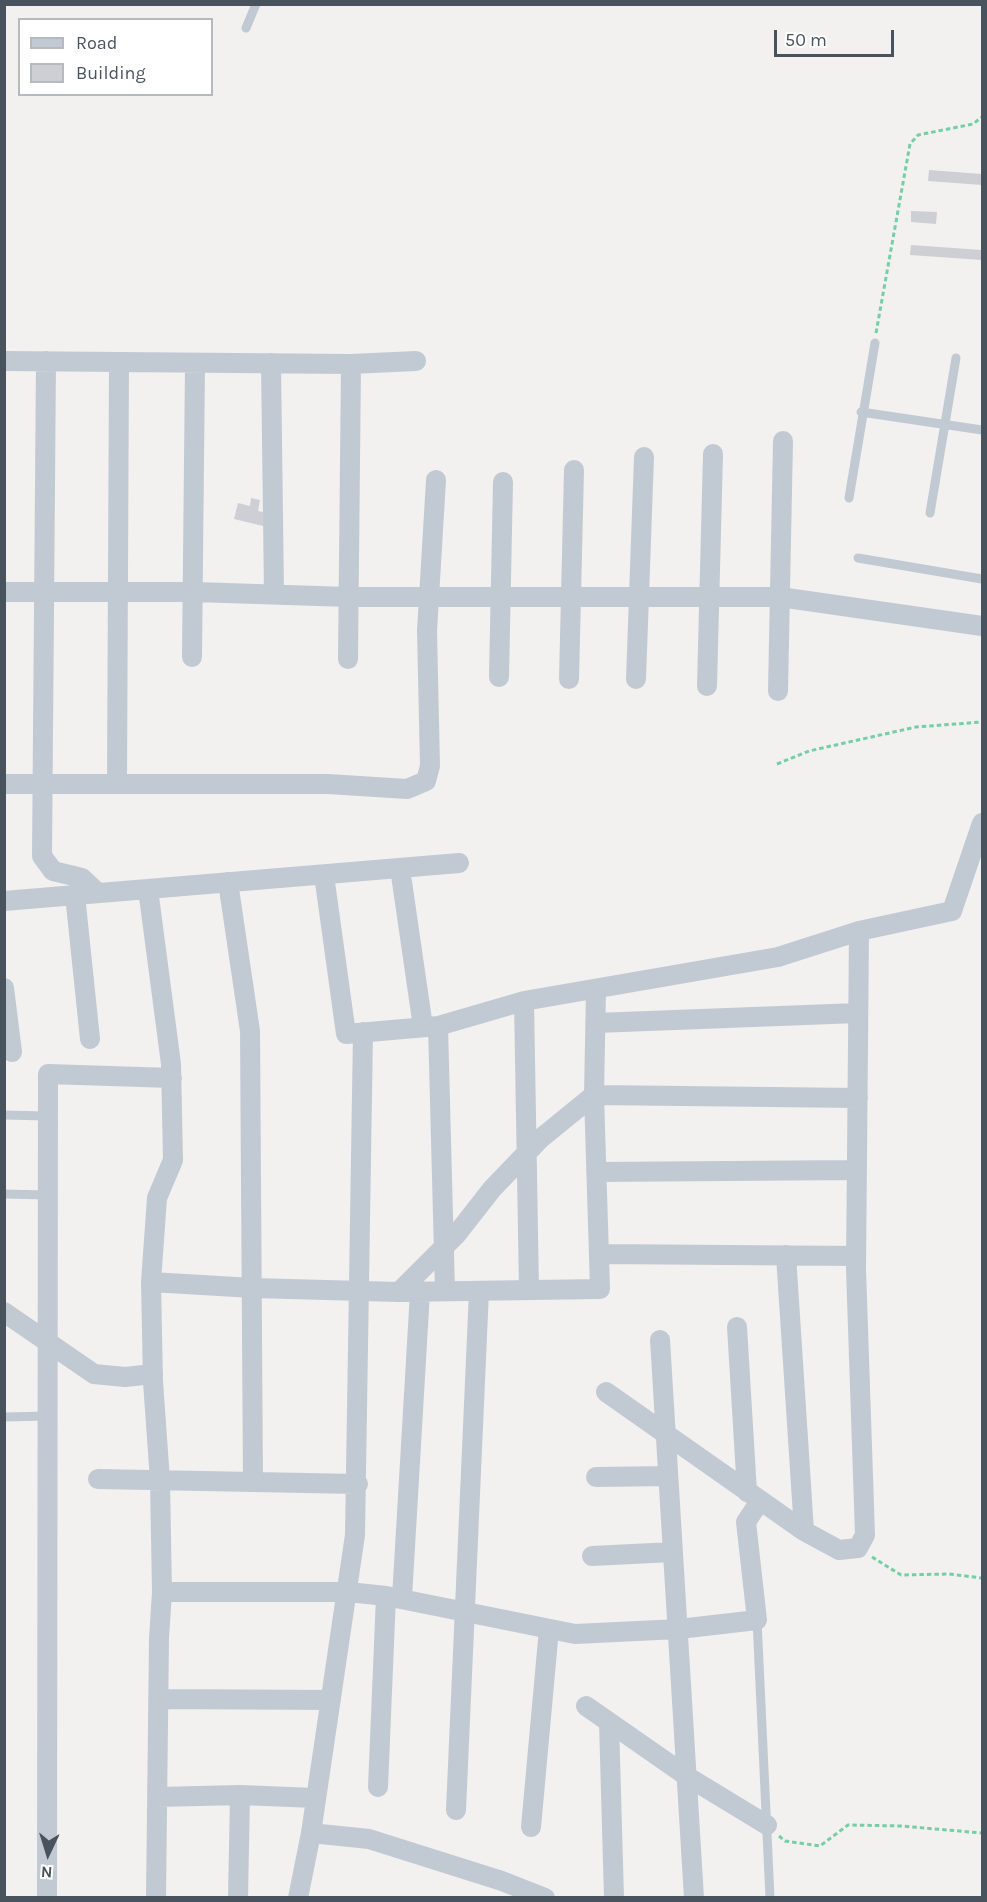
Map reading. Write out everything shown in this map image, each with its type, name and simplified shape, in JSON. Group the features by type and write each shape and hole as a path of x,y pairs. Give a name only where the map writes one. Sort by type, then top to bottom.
{"street":[{"path":"4,361 351,364 416,361"},
{"path":"46,362 42,856 53,871 82,878 98,893"},
{"path":"117,782 120,592 119,362"},
{"path":"192,657 195,592 195,363"},
{"path":"272,363 274,594"},
{"path":"348,659 351,364"},
{"path":"778,691 783,441"},
{"path":"707,687 713,454"},
{"path":"636,679 637,597 644,458"},
{"path":"569,679 574,470"},
{"path":"4,784 117,782 328,784 407,789 426,781 430,766 428,631 436,480"},
{"path":"499,677 503,482"},
{"path":"4,592 195,592 349,597 780,597 982,626"},
{"path":"324,875 346,1034 431,1026 524,1001 778,957 859,931 952,911 976,868 982,823"},
{"path":"4,901 459,863"},
{"path":"400,868 431,1026 445,1292"},
{"path":"228,882 250,1031 253,1482"},
{"path":"148,889 171,1078 173,1160 157,1197 151,1282 153,1374 160,1480 162,1592 158,1699 156,1898"},
{"path":"75,895 90,1039"},
{"path":"606,1392 804,1531 839,1550 858,1548 865,1535 856,1256 859,931"},
{"path":"4,988 12,1052"},
{"path":"151,1282 253,1288 399,1292 600,1288 594,1095 596,989"},
{"path":"524,1001 529,1290"},
{"path":"596,1023 858,1013"},
{"path":"298,1898 311,1833 355,1535 358,1484 363,1032"},
{"path":"47,1898 48,1074 171,1078"},
{"path":"399,1292 444,1247 492,1189 526,1154 594,1095 858,1098"},
{"path":"597,1172 857,1170"},
{"path":"599,1254 856,1256"},
{"path":"786,1255 804,1531"},
{"path":"456,1810 479,1291"},
{"path":"378,1787 420,1292"},
{"path":"4,1312 94,1374 125,1377 153,1374"},
{"path":"162,1592 348,1592 394,1597 575,1634 679,1629 757,1620 746,1522 753,1496 737,1327"},
{"path":"660,1340 694,1898"},
{"path":"596,1477 668,1476"},
{"path":"98,1479 358,1484"},
{"path":"592,1556 673,1552"},
{"path":"531,1827 549,1629"},
{"path":"158,1699 331,1700"},
{"path":"586,1706 688,1777 767,1825"},
{"path":"609,1722 614,1898"},
{"path":"157,1797 240,1795 315,1798"},
{"path":"238,1898 240,1795"},
{"path":"311,1833 369,1839 502,1881 545,1898"}],"lane":[{"path":"246,28 256,4"},
{"path":"849,498 861,412 875,343"},
{"path":"930,513 956,358"},
{"path":"861,412 982,430"},
{"path":"858,558 982,579"},
{"path":"4,1115 48,1116"},
{"path":"4,1194 48,1195"},
{"path":"4,1417 49,1416"},
{"path":"757,1620 770,1898"}],"path":[{"path":"875,343 910,144 918,135 973,124 982,117"},
{"path":"777,764 809,751 916,727 982,722"},
{"path":"858,1548 901,1575 949,1574 982,1578"},
{"path":"767,1825 785,1841 820,1846 848,1825 901,1826 982,1833"}],"building":[{"path":"929,170 982,174 982,185 928,181"},
{"path":"911,211 937,212 936,224 911,222"},
{"path":"911,245 982,250 982,260 910,255"},
{"path":"251,498 260,500 258,511 267,513 263,526 234,519 238,503 250,506"}]}
